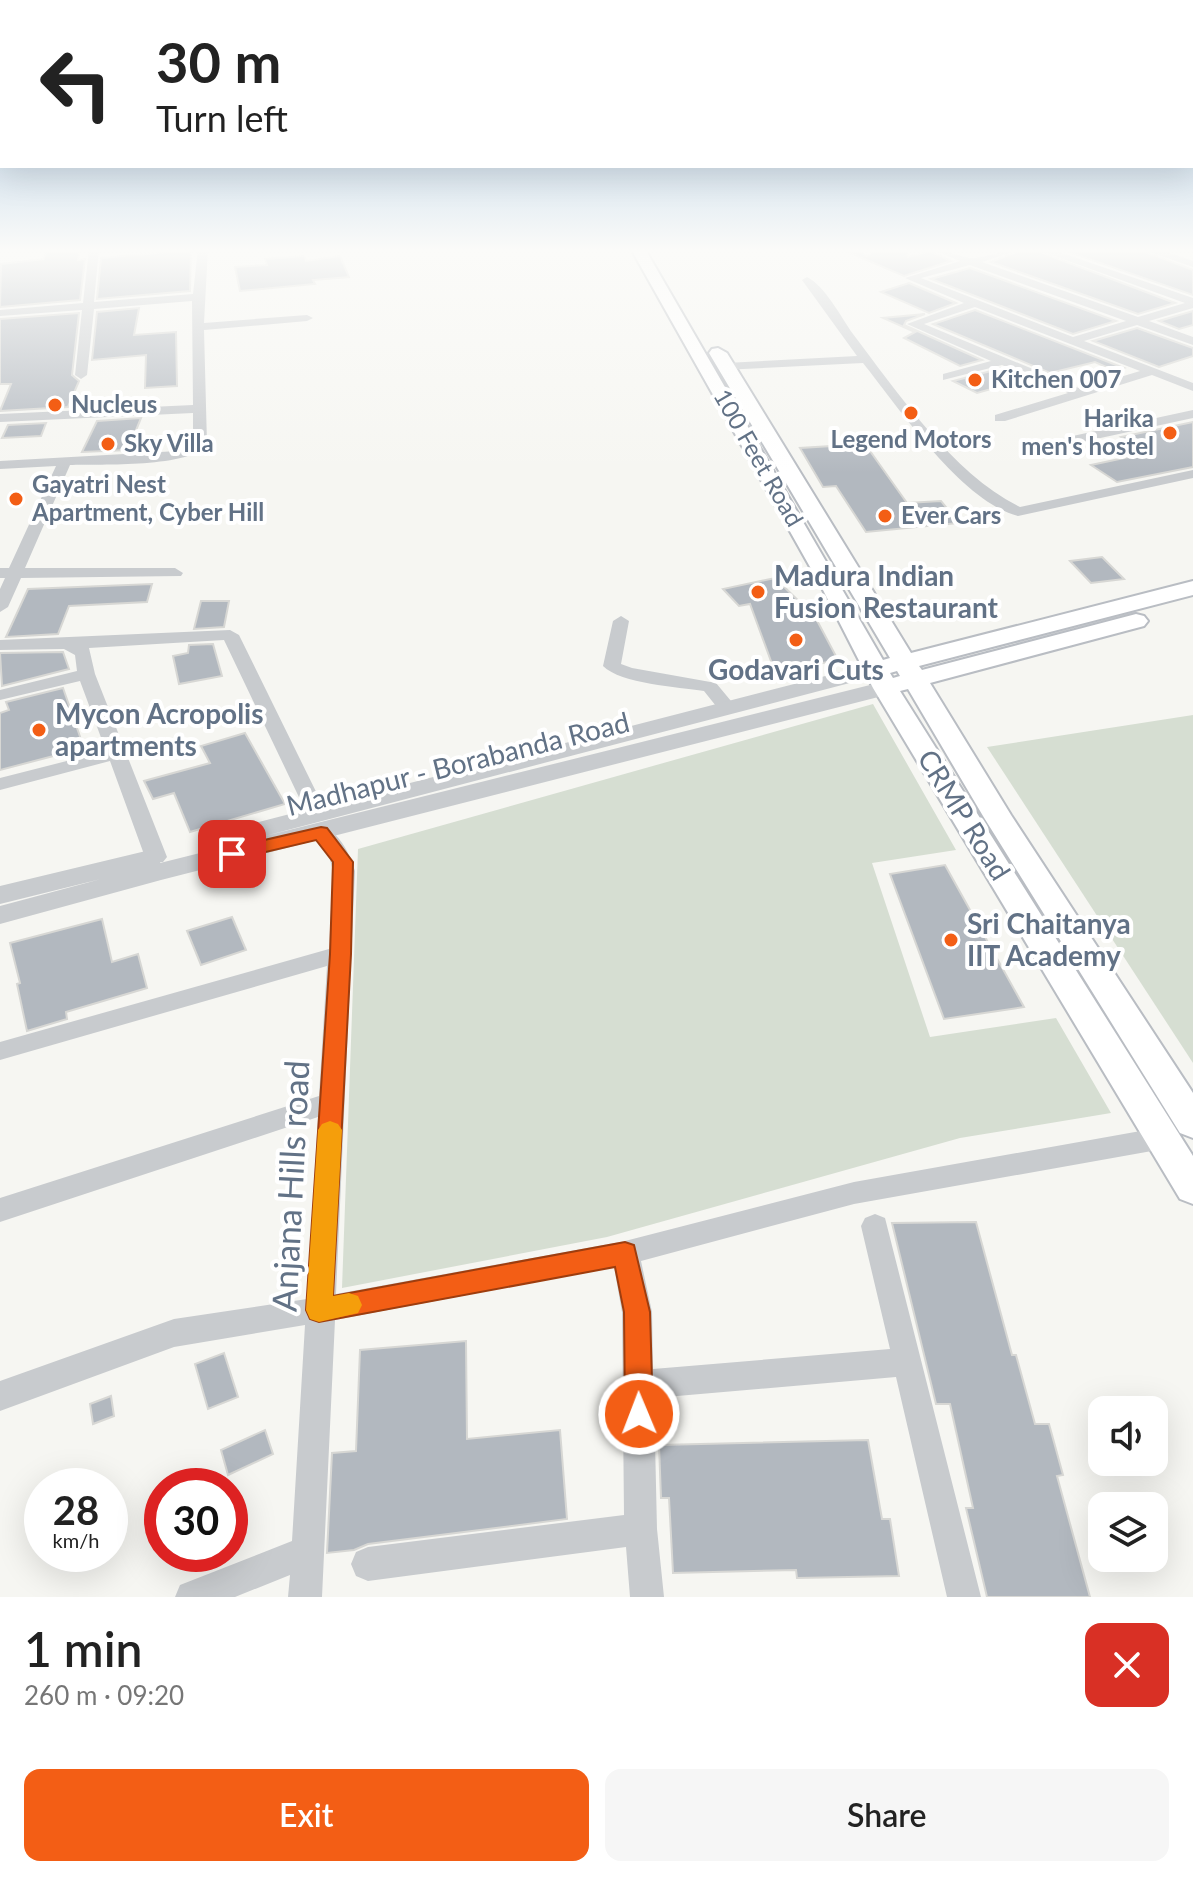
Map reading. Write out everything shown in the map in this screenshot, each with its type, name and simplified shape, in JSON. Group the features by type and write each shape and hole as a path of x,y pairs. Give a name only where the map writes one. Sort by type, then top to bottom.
{"main road":[{"name":"100 Feet Road","path":"681,324 834,590 896,674"},
{"name":"100 Feet Road","path":"701,324 896,674"},
{"path":"896,674 984,639 1193,588"},
{"path":"896,674 1193,606"},
{"name":"CRMP Road","path":"896,674 1193,1123"},
{"name":"CRMP Road","path":"896,674 1193,1188"}],"street":[{"path":"81,375 86,324"},
{"path":"0,465 189,453 200,444 199,324"},
{"path":"199,327 241,324"},
{"path":"840,324 958,467 1005,508 1028,513 1193,474"},
{"path":"914,324 1080,393"},
{"path":"1027,324 1193,387"},
{"path":"1072,341 1129,324"},
{"path":"1144,324 1193,341"},
{"path":"726,367 866,359"},
{"path":"947,377 1004,361"},
{"path":"1000,418 1150,372"},
{"path":"0,418 199,409"},
{"path":"1031,449 1193,414"},
{"path":"0,607 8,573 64,463"},
{"path":"8,573 175,573"},
{"path":"621,621 612,666 628,673 710,687 727,707"},
{"name":"Anjana Hills road","path":"67,644 230,635 319,823 343,862 341,954 305,1597"},
{"path":"0,645 67,644 83,652 86,674 156,857"},
{"path":"0,695 86,674"},
{"path":"0,895 156,857 319,823 727,707 896,674"},
{"name":"Madhapur - Borabanda Road","path":"0,915 319,823 896,674"},
{"path":"0,784 115,754"},
{"path":"0,1051 341,954"},
{"path":"0,1210 332,1102"},
{"path":"0,1396 174,1333 319,1310 625,1253 854,1193 1163,1138"},
{"path":"875,1226 964,1597"},
{"path":"625,1253 637,1312 641,1529 647,1597"},
{"path":"638,1385 908,1362"},
{"path":"368,1564 641,1529"},
{"path":"192,1597 308,1551"}],"shaded area":[{"path":"873,704 956,850 872,863 930,1037 1056,1018 1111,1113 960,1138 607,1237 342,1288 358,849"},
{"path":"1193,715 1193,1063 987,747"}],"building":[{"path":"0,324 78,324 72,375 79,381 68,407 0,411 11,384 0,384"},
{"path":"96,324 136,324 134,335 176,332 177,386 145,388 146,355 92,360"},
{"path":"896,324 905,324 982,360 960,366 904,338 915,332"},
{"path":"933,324 1010,324 1124,368 1115,371 1095,362 1050,373"},
{"path":"1046,324 1108,324 1073,334"},
{"path":"1165,324 1193,324 1193,325 1179,329"},
{"path":"1137,328 1193,348 1193,356 1159,367 1093,341"},
{"path":"1002,368 1027,379 977,393 953,381"},
{"path":"141,418 128,450 82,452 97,421"},
{"path":"1193,422 1193,467 1117,482 1091,465 1138,455 1117,443 1127,441 1121,437"},
{"path":"46,423 41,436 2,438 8,425"},
{"path":"865,444 907,503 941,501 959,523 866,532 836,486 823,487 800,448"},
{"path":"1102,557 1124,579 1091,583 1070,561"},
{"name":"Godavari Cuts","path":"775,578 812,611 838,660 775,672 750,604 739,606 723,589"},
{"path":"152,584 147,602 69,606 58,634 6,637 28,589"},
{"path":"201,601 229,601 224,627 194,629"},
{"path":"213,644 222,676 179,684 173,656 188,653 189,645"},
{"path":"63,652 69,669 2,686 0,653"},
{"name":"Mycon Acropolis apartments","path":"63,688 84,748 0,770 0,713 9,710 6,702"},
{"path":"245,733 285,804 190,832 174,793 153,799 144,781 210,763 201,746"},
{"name":"Sri Chaitanya IIT Academy","path":"945,865 1024,1007 944,1019 890,874"},
{"path":"232,917 246,950 201,965 187,931"},
{"path":"102,919 112,962 138,954 147,988 66,1012 67,1019 27,1031 10,943"},
{"path":"976,1222 1012,1355 1016,1355 1035,1424 1049,1424 1063,1475 1057,1476 1090,1597 987,1597 966,1508 973,1508 950,1404 936,1404 892,1223"},
{"path":"466,1341 467,1439 560,1430 567,1519 368,1544 354,1550 327,1553 332,1453 356,1451 360,1350"},
{"path":"224,1353 238,1397 208,1409 195,1364"},
{"path":"111,1396 114,1416 93,1424 90,1404"},
{"path":"265,1430 273,1454 243,1468 226,1468 221,1450"},
{"path":"868,1440 882,1519 890,1519 899,1576 797,1578 796,1570 673,1573 669,1498 661,1498 659,1445"}],"slow traffic":[{"path":"330,1130 319,1310 349,1305"}],"place":[{"name":"Kitchen 007","path":"975,380"},
{"name":"Nucleus","path":"55,405"},
{"name":"Legend Motors","path":"911,413"},
{"name":"Harika men's hostel","path":"1170,433"},
{"name":"Sky Villa","path":"108,444"},
{"name":"Gayatri Nest Apartment, Cyber Hill","path":"16,499"},
{"name":"Ever Cars","path":"885,516"},
{"name":"Madura Indian Fusion Restaurant","path":"758,592"},
{"name":"Godavari Cuts","path":"796,640"},
{"name":"Mycon Acropolis apartments","path":"39,730"},
{"name":"Sri Chaitanya IIT Academy","path":"951,940"}],"route":[{"path":"232,854 321,833 343,862 341,954 319,1310 625,1253 637,1312 639,1414"}]}
